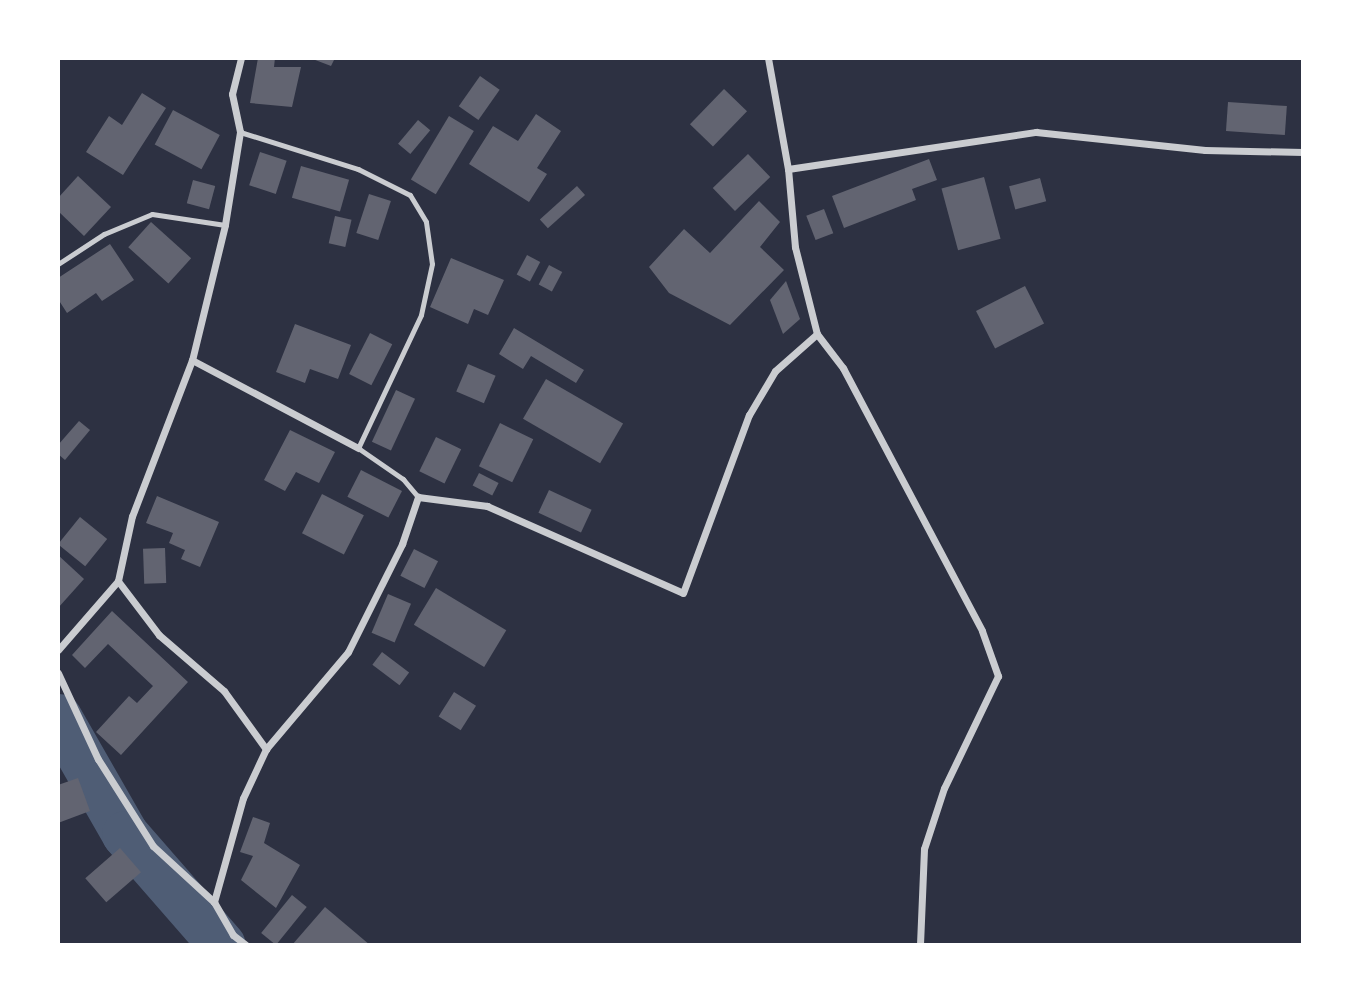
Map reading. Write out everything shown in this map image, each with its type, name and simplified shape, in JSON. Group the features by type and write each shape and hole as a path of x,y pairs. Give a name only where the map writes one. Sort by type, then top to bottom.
{"street":[{"path":"58,650 118,581 132,516 192,360 225,226 240,132 232,94 241,58"},
{"path":"768,58 788,169 795,247 817,334 862,404 982,631 998,676 944,788 924,849 919,945"},
{"path":"788,169 1036,132 1205,150 1303,152"},
{"path":"214,902 243,798 266,749 348,652 402,544 418,497 487,506 683,593 749,415 775,370 817,334"},
{"path":"192,360 358,448"},
{"path":"118,581 159,635 224,691 266,749"},
{"path":"58,673 98,759 153,846 214,902 233,935 246,945"}],"lane":[{"path":"240,132 358,169 410,195 426,222 432,264 421,315 358,448 403,479 418,497"},
{"path":"58,264 104,234 152,214 225,226"}],"building":[{"path":"258,58 275,58 274,67 301,67 292,107 250,103"},
{"path":"310,58 335,58 331,66"},
{"path":"480,76 500,90 478,120 459,106"},
{"path":"724,89 747,111 713,146 690,124"},
{"path":"142,93 166,108 123,175 86,152 109,116 122,125"},
{"path":"1228,102 1287,106 1285,135 1226,131"},
{"path":"173,110 220,135 201,169 155,144"},
{"path":"536,114 561,131 537,168 547,174 529,202 469,164 493,126 518,141"},
{"path":"449,116 474,131 436,194 411,179"},
{"path":"418,120 430,130 410,154 398,144"},
{"path":"260,152 287,161 276,194 249,185"},
{"path":"748,154 770,177 735,211 713,188"},
{"path":"929,159 937,180 912,189 916,200 844,228 832,196"},
{"path":"301,166 349,180 340,212 292,198"},
{"path":"78,176 111,207 84,236 58,211 58,198"},
{"path":"984,177 1001,239 958,250 941,188"},
{"path":"1040,178 1046,201 1015,209 1009,186"},
{"path":"193,180 215,186 209,209 187,203"},
{"path":"577,186 585,195 548,228 540,219"},
{"path":"369,194 391,201 378,240 356,233"},
{"path":"759,201 780,222 760,247 784,270 730,325 669,293 649,267 684,229 710,253"},
{"path":"824,209 833,233 816,240 806,216"},
{"path":"335,216 352,220 345,247 329,243"},
{"path":"151,222 191,258 168,283 128,247"},
{"path":"110,244 134,280 102,301 96,293 67,313 58,299 58,278"},
{"path":"527,255 540,262 530,281 517,274"},
{"path":"451,258 504,280 488,315 474,309 468,324 430,307"},
{"path":"549,265 562,272 552,291 539,284"},
{"path":"786,281 800,319 783,334 770,300"},
{"path":"1025,286 1044,323 995,348 976,311"},
{"path":"295,324 351,345 338,379 310,369 305,383 276,372"},
{"path":"514,328 584,370 576,383 531,356 523,369 499,354"},
{"path":"370,333 392,344 371,385 349,374"},
{"path":"468,364 496,376 484,403 456,392"},
{"path":"546,379 623,424 600,463 523,419"},
{"path":"396,390 415,399 391,451 372,442"},
{"path":"79,421 90,430 65,460 58,454 58,445"},
{"path":"500,423 533,439 512,482 479,466"},
{"path":"290,430 335,452 319,483 296,472 285,491 264,480"},
{"path":"436,437 461,449 445,483 419,471"},
{"path":"361,470 402,491 388,518 347,497"},
{"path":"479,473 499,483 492,495 473,485"},
{"path":"549,490 592,510 581,533 538,513"},
{"path":"322,494 364,515 344,555 302,533"},
{"path":"157,496 219,522 200,567 181,559 185,550 169,543 173,533 146,523"},
{"path":"80,517 107,539 85,566 58,544"},
{"path":"165,548 166,583 144,584 143,549"},
{"path":"414,549 438,561 424,588 400,576"},
{"path":"58,555 84,579 58,608"},
{"path":"436,588 506,630 484,667 414,625"},
{"path":"388,594 411,604 395,642 372,633"},
{"path":"112,611 188,682 121,755 96,732 129,696 137,703 153,686 108,644 85,668 72,655"},
{"path":"382,652 409,672 400,685 372,665"},
{"path":"454,692 476,706 461,730 439,717"},
{"path":"78,778 90,811 58,823 58,785"},
{"path":"253,817 270,823 264,843 300,865 276,908 241,880 253,856 240,852"},
{"path":"120,848 141,872 106,902 85,878"},
{"path":"292,895 307,907 276,945 261,933"},
{"path":"325,907 370,945 292,945"}],"waterway":[{"path":"58,717 125,834 222,945"}]}
